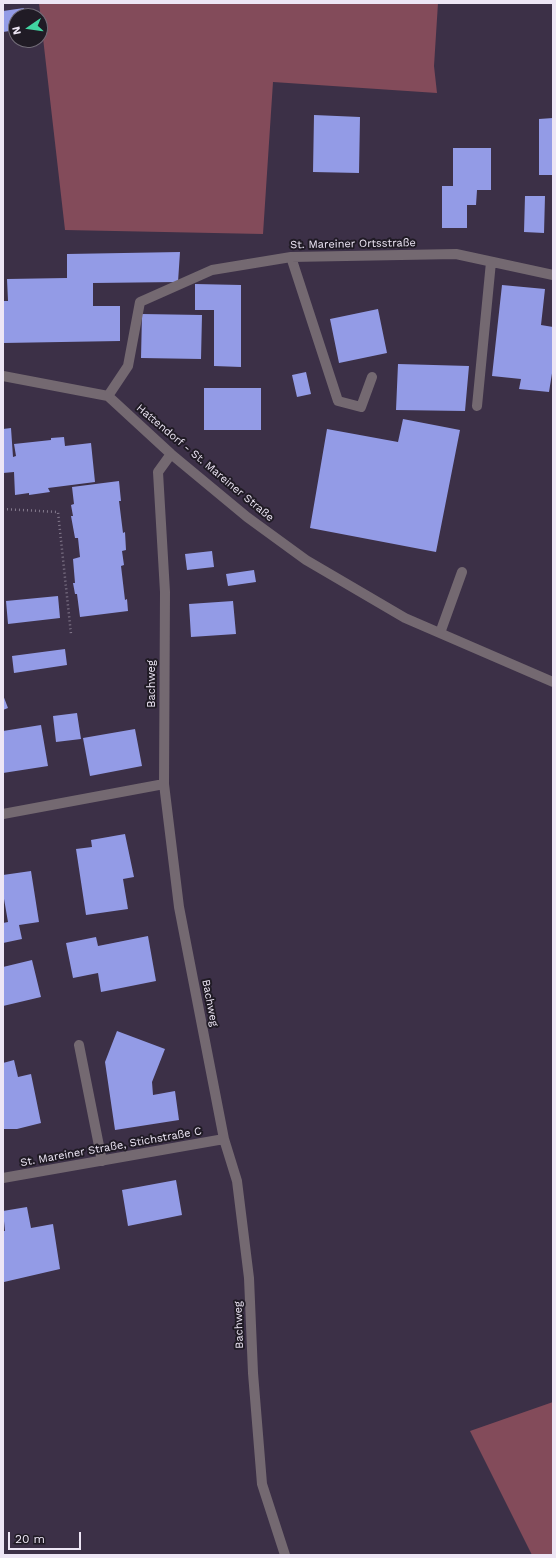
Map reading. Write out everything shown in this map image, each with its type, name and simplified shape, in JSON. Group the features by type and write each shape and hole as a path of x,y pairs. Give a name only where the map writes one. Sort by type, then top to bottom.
{"street":[{"name":"St. Mareiner Ortsstraße","path":"108,396 128,366 140,302 212,270 292,257 456,254 553,275"},
{"path":"292,257 338,401 361,407 372,377"},
{"path":"477,406 491,262"},
{"path":"3,376 108,396"},
{"name":"Hattendorf - St. Mareiner Straße","path":"108,396 171,454 247,517 306,560 405,618 553,682"},
{"name":"Bachweg","path":"171,454 158,472 164,592 164,784 179,907 224,1139 237,1181 248,1271 252,1373 262,1484 284,1555"},
{"path":"440,633 462,572"},
{"path":"3,814 164,784"},
{"path":"79,1045 102,1161"},
{"name":"St. Mareiner Straße, Stichstraße C","path":"3,1178 224,1139"}],"path":[{"path":"3,509 58,512 71,634"}],"shaded area":[{"path":"39,3 438,3 434,66 437,93 273,82 263,234 65,230 44,48 48,48 48,8 40,8"},
{"path":"553,1402 553,1555 532,1555 470,1431"}],"building":[{"path":"8,10 8,31 3,32 3,11"},
{"path":"314,115 360,117 359,173 313,172"},
{"path":"553,118 553,175 539,175 539,119"},
{"path":"453,148 491,148 491,190 477,190 476,205 467,205 467,228 442,228 442,186 453,186"},
{"path":"525,196 545,196 544,233 524,232"},
{"path":"180,252 178,282 93,283 93,306 120,306 120,341 3,343 3,301 8,301 7,279 67,278 67,254"},
{"path":"195,284 241,285 241,367 214,366 214,310 195,310"},
{"path":"502,285 545,289 541,325 553,327 553,367 549,392 519,389 521,379 492,376"},
{"path":"378,309 387,353 339,363 330,319"},
{"path":"142,314 202,315 201,359 141,358"},
{"path":"398,364 469,366 465,411 396,410"},
{"path":"306,372 311,394 297,397 292,375"},
{"path":"204,388 261,388 261,430 204,430"},
{"path":"403,419 460,430 436,552 310,528 327,429 398,442"},
{"path":"11,428 13,457 16,456 14,444 64,437 65,446 91,443 95,482 48,488 50,492 15,495 14,472 3,473 3,429"},
{"path":"119,481 121,501 119,501 123,533 125,532 126,550 122,551 124,565 121,566 125,600 127,599 128,611 80,617 77,594 75,594 73,583 75,583 73,559 80,557 78,538 75,538 71,516 73,516 71,505 74,504 72,487"},
{"path":"212,551 214,567 187,570 185,554"},
{"path":"254,570 256,582 228,586 226,574"},
{"path":"58,596 60,618 8,624 6,601"},
{"path":"233,601 236,634 191,637 189,604"},
{"path":"65,649 67,665 14,673 12,656"},
{"path":"3,695 8,708 3,710"},
{"path":"77,713 81,739 56,742 53,716"},
{"path":"41,725 48,766 3,773 3,731"},
{"path":"135,729 142,766 90,776 83,738"},
{"path":"125,834 134,877 123,879 128,909 86,915 76,849 92,847 91,840"},
{"path":"31,871 39,922 19,925 22,939 3,943 3,923 8,922 3,893 3,875"},
{"path":"148,936 156,981 101,992 98,973 73,978 66,943 96,937 98,946"},
{"path":"32,960 41,997 3,1006 3,967"},
{"path":"117,1031 165,1049 152,1082 153,1095 175,1091 179,1120 115,1130 105,1062"},
{"path":"14,1060 18,1077 31,1074 41,1123 17,1129 3,1129 3,1063"},
{"path":"176,1180 182,1215 128,1226 122,1190"},
{"path":"27,1207 31,1228 53,1224 60,1269 4,1282 3,1231 5,1231 3,1211"}]}
